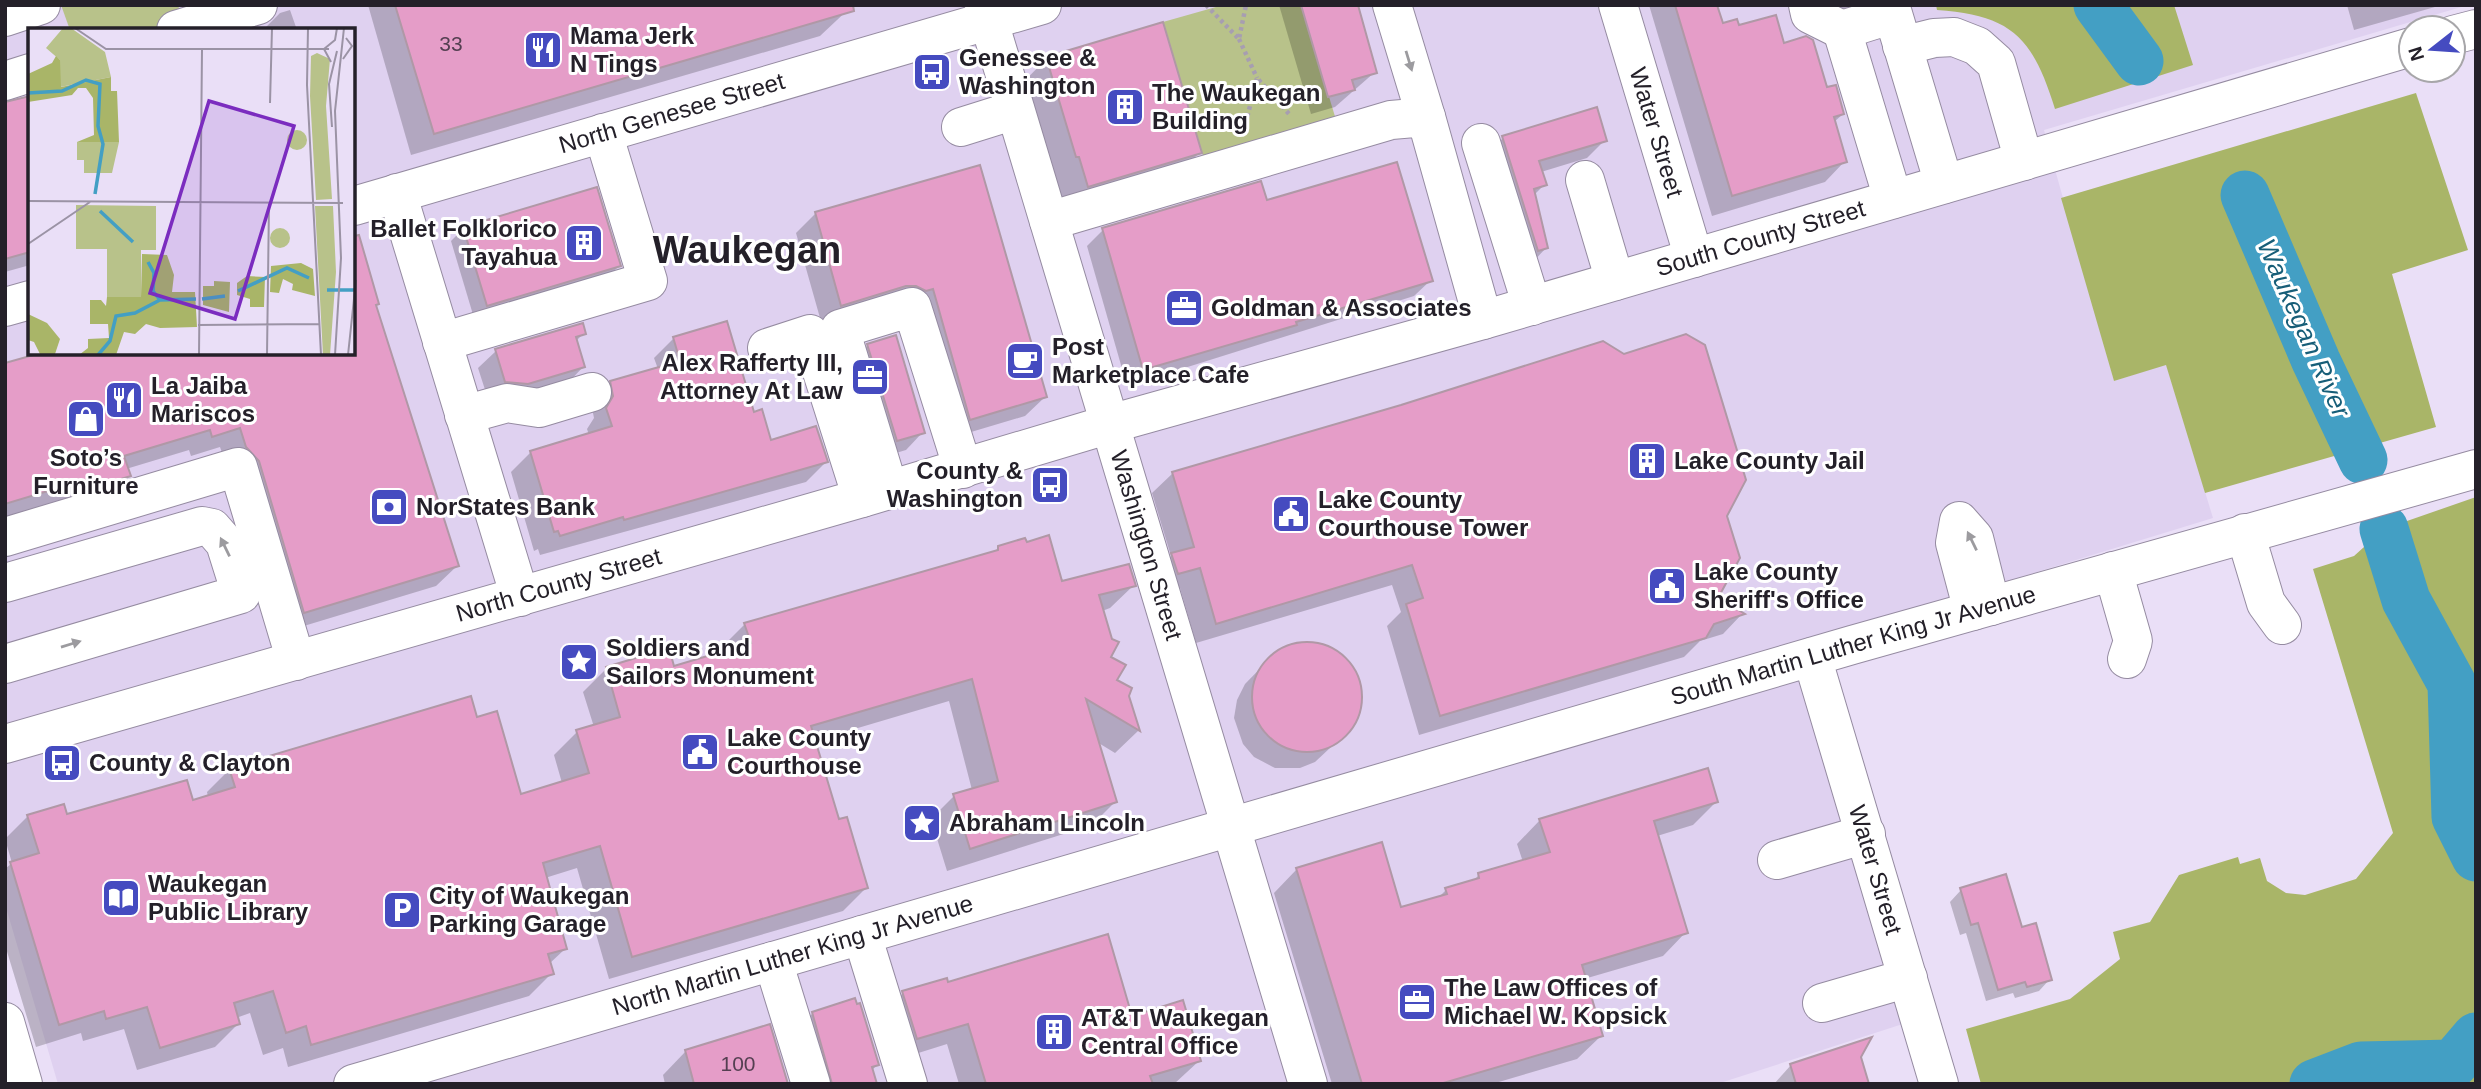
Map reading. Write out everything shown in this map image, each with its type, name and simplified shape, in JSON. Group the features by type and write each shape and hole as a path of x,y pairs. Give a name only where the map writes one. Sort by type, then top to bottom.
{"street":[{"path":"5,17 41,5"},
{"path":"153,5 161,28"},
{"path":"183,28 258,5"},
{"name":"North Genesee Street","path":"355,206 603,133 986,13 1042,5"},
{"path":"1392,5 1483,320"},
{"name":"Water Street","path":"1618,5 1694,258"},
{"name":"Washington Street","path":"986,13 1308,1084"},
{"path":"1893,199 1813,13 1893,14 1944,184"},
{"path":"1902,46 1934,37 1954,37 1977,46 1996,63 2024,161"},
{"name":"South County Street","path":"1110,424 1532,306 2397,51"},
{"path":"5,81 28,74"},
{"path":"961,127 1015,110"},
{"path":"1049,221 1391,120 1426,117"},
{"path":"442,342 648,281 603,133"},
{"path":"1481,143 1532,306"},
{"path":"1585,180 1615,281"},
{"path":"397,193 520,597"},
{"path":"5,307 28,301"},
{"path":"876,494 840,329 912,307 963,469"},
{"path":"767,348 810,334 876,494"},
{"path":"464,415 507,403 539,408 592,392"},
{"name":"North County Street","path":"5,744 963,469 1110,424"},
{"path":"5,537 238,467 296,661"},
{"name":"South Martin Luther King Jr Avenue","path":"1232,827 1812,657 2476,469"},
{"path":"5,583 202,526 212,528 225,543 241,594 5,664"},
{"name":"Water Street","path":"1812,657 1939,1084"},
{"name":"North Martin Luther King Jr Avenue","path":"353,1084 453,1070 772,961 1232,827"},
{"path":"1777,860 1866,834"},
{"path":"862,935 908,1084"},
{"path":"772,961 811,1084"},
{"path":"1822,1003 1908,978"},
{"path":"5,1022 23,1084"}],"path":[{"path":"1206,5 1239,39 1257,78 1313,142"},
{"path":"1239,39 1246,5"},
{"path":"1234,165 1257,78"}],"shaded area":[{"path":"5,5 2468,5 2437,14 2397,14 2397,26 2044,130 2114,381 2166,364 2213,518 1789,648 1909,1022 1717,1084 58,1084 5,904"}],"green space":[{"path":"61,5 178,5 184,25 174,28 69,28"},
{"path":"1223,5 1301,5 1337,123 1206,166 1163,22"},
{"path":"1936,5 2174,5 2193,65 2055,109 2038,64 2016,35 1984,18 1937,10"},
{"path":"2416,93 2468,250 2392,274 2436,427 2205,493 2166,365 2114,381 2061,198"},
{"path":"2476,497 2476,1084 1981,1084 1966,1029 2070,999 2120,959 2113,932 2150,922 2179,875 2238,857 2240,864 2260,858 2267,881 2286,893 2305,895 2356,879 2393,833 2313,569 2354,556 2384,529"}],"building":[{"path":"395,5 853,5 854,11 434,134"},
{"path":"1301,5 1358,5 1377,73 1352,80 1355,90 1328,97"},
{"path":"1675,5 1717,5 1723,23 1737,19 1739,25 1776,15 1784,43 1806,36 1813,40 1827,87 1836,85 1844,114 1834,117 1847,162 1732,196"},
{"name":"The Waukegan Building","path":"1163,22 1202,153 1088,187 1079,157 1076,157 1046,57"},
{"path":"28,96 28,253 5,259 5,102"},
{"path":"1597,107 1607,141 1539,161 1547,185 1534,189 1548,248 1538,251 1502,136"},
{"path":"1397,162 1433,281 1296,322 1297,325 1143,370 1102,228 1261,181 1267,200"},
{"path":"980,165 1047,397 970,420 933,289 926,291 916,286 906,286 841,306 815,212"},
{"path":"597,187 621,266 487,306 463,227"},
{"path":"359,235 379,304 376,305 459,566 304,613 259,461 246,447 240,428 212,437 210,430 124,456 131,476 81,491 78,482 5,504 5,363 33,355 355,355 355,236"},
{"path":"727,321 754,412 762,409 771,440 816,426 828,462 624,520 623,517 560,536 558,531 554,532 530,451 612,426 606,408 613,396 610,381 680,361 673,337"},
{"path":"583,323 586,334 576,337 585,367 528,384 505,382 495,349"},
{"path":"1686,334 1705,345 1746,480 1727,516 1740,558 1718,598 1745,614 1714,624 1706,638 1440,716 1406,604 1423,598 1412,565 1216,624 1200,568 1178,574 1171,553 1194,547 1172,472 1401,405 1603,341 1624,354"},
{"path":"896,335 925,433 897,441 867,344"},
{"path":"1049,535 1062,581 1129,564 1136,586 1099,595 1112,639 1119,642 1111,657 1126,665 1117,680 1132,688 1129,696 1140,731 1086,699 1117,802 970,849 953,794 998,781 972,679 811,726 839,819 847,817 868,888 632,957 600,846 543,863 567,949 548,954 554,974 311,1045 306,1026 286,1033 273,991 234,1003 240,1024 160,1048 147,1007 106,1019 104,1011 59,1025 10,862 39,853 27,815 64,804 67,814 187,780 193,800 235,787 229,768 471,696 477,717 497,711 521,794 589,773 576,730 620,717 606,667 669,648 674,666 751,643 744,623 998,550 998,546 1025,538 1027,542"},
{"path":"1307,642 1328,646 1346,658 1358,676 1362,697 1358,718 1346,736 1328,748 1307,752 1286,748 1268,736 1256,718 1252,697 1256,676 1268,658 1286,646"},
{"path":"1708,768 1718,802 1654,821 1688,933 1582,965 1603,1036 1440,1084 1362,1084 1296,868 1382,842 1401,907 1447,894 1445,888 1479,878 1478,873 1550,852 1539,819"},
{"path":"2006,874 2022,927 2036,923 2052,980 2027,987 2025,982 1998,990 1978,923 1971,925 1960,888"},
{"name":"AT&T Waukegan Central Office","path":"1108,934 1132,1016 1183,1000 1201,1061 1150,1076 1153,1084 986,1084 968,1024 917,1039 902,991 947,978 948,982"},
{"path":"855,998 857,1004 860,1003 879,1065 872,1067 877,1084 832,1084 812,1012"},
{"path":"770,1024 788,1084 694,1084 685,1050"},
{"path":"1872,1037 1861,1057 1869,1084 1796,1084 1790,1064"}],"waterway":[{"name":"Waukegan River","path":"2098,5 2139,61"},
{"name":"Waukegan River","path":"2245,195 2316,361 2363,460"},
{"name":"Waukegan River","path":"2384,529 2406,600 2452,684 2456,817 2476,857"},
{"path":"2314,1084 2361,1066 2453,1064 2476,1037"}],"place":[{"name":"Mama Jerk N Tings","path":"543,50"},
{"name":"Genessee & Washington","path":"932,72"},
{"name":"The Waukegan Building","path":"1125,107"},
{"name":"Ballet Folklorico Tayahua","path":"584,243"},
{"name":"Goldman & Associates","path":"1184,308"},
{"name":"Post Marketplace Cafe","path":"1025,361"},
{"name":"Alex Rafferty III, Attorney At Law","path":"870,377"},
{"name":"La Jaiba Mariscos","path":"124,400"},
{"name":"Soto’s Furniture","path":"86,419"},
{"name":"Lake County Jail","path":"1647,461"},
{"name":"County & Washington","path":"1050,485"},
{"name":"NorStates Bank","path":"389,507"},
{"name":"Lake County Courthouse Tower","path":"1291,514"},
{"name":"Lake County Sheriff's Office","path":"1667,586"},
{"name":"Soldiers and Sailors Monument","path":"579,662"},
{"name":"Lake County Courthouse","path":"700,752"},
{"name":"County & Clayton","path":"62,763"},
{"name":"Abraham Lincoln","path":"922,823"},
{"name":"Waukegan Public Library","path":"121,898"},
{"name":"City of Waukegan Parking Garage","path":"402,910"},
{"name":"The Law Offices of Michael W. Kopsick","path":"1417,1002"},
{"name":"AT&T Waukegan Central Office","path":"1054,1032"}],"district":[{"name":"Waukegan","path":"747,250"}]}
